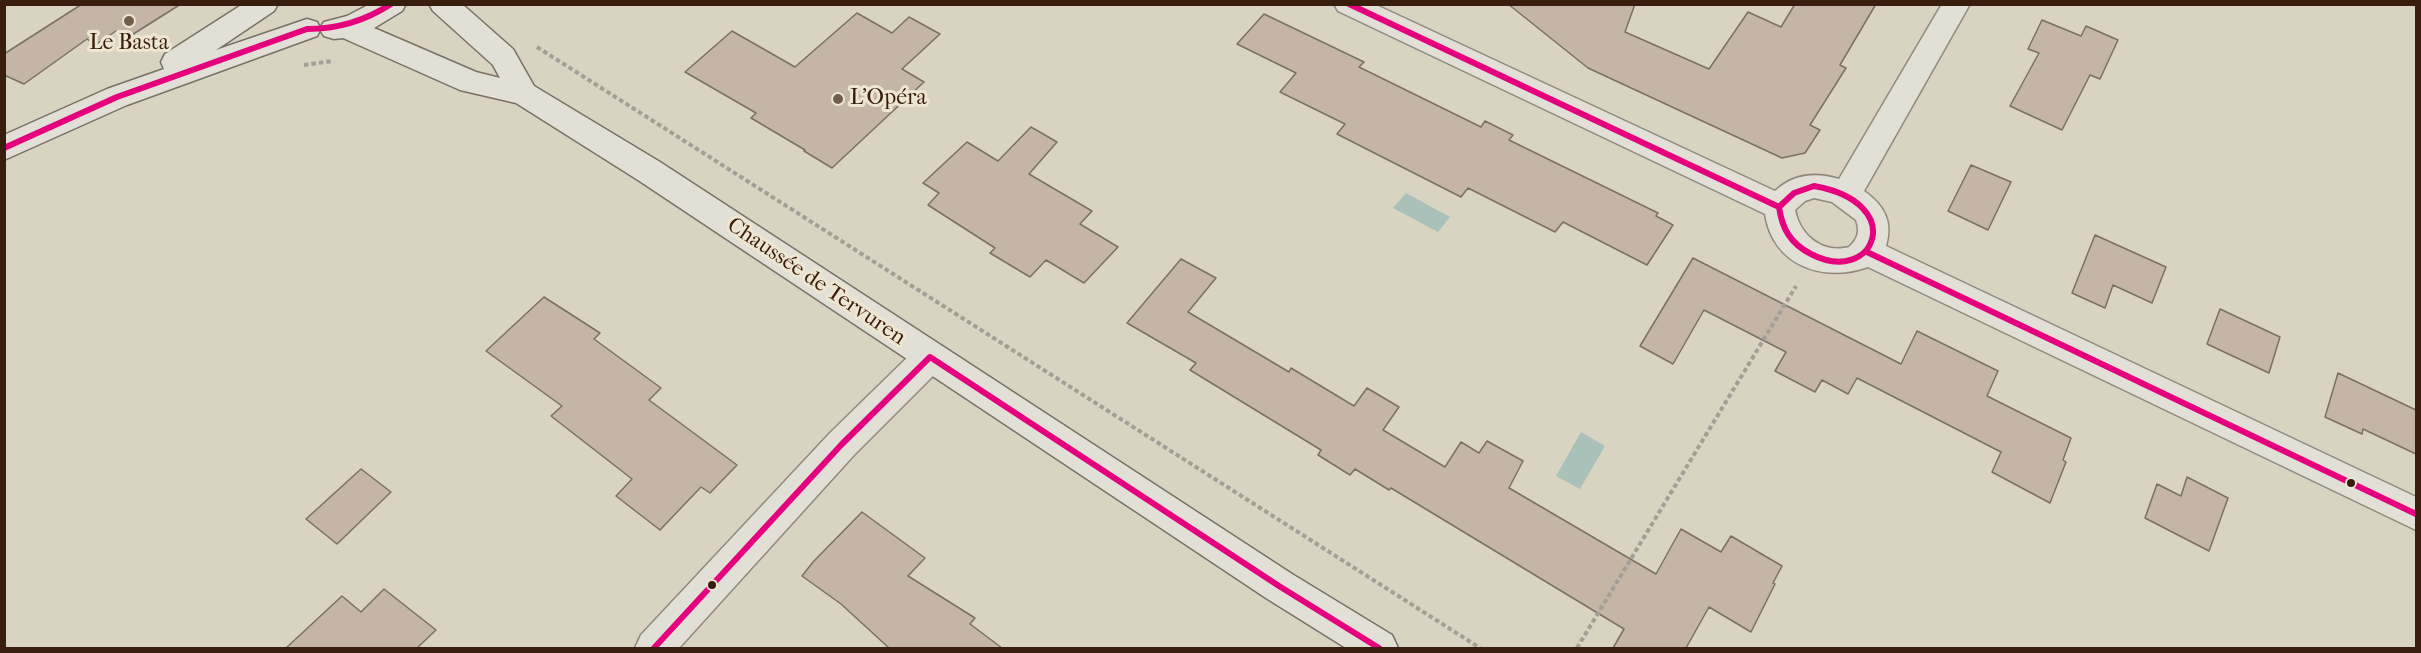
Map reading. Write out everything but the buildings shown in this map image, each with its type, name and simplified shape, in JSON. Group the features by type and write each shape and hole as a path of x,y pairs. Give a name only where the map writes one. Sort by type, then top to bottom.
{"main road":[{"path":"117,97 227,30 264,4"},
{"path":"277,4 278,11 289,22 307,29 326,30 346,27 375,16 392,4"},
{"name":"Chaussée de Tervuren","path":"442,4 503,57 524,94"},
{"path":"1348,4 1779,207"},
{"path":"1846,195 1956,4"},
{"name":"Chaussée de Tervuren","path":"346,27 470,81 524,94 649,171 1269,580 1378,648"},
{"path":"4,148 117,97 307,29"},
{"path":"1814,186 1829,188 1846,195 1858,202 1869,214 1875,228 1874,241 1867,252 1844,262 1814,257 1799,249 1788,238 1781,226 1779,207 1790,194 1814,186"},
{"path":"1867,252 2416,514"},
{"path":"654,648 843,444 930,357"}],"path":[{"path":"530,43 1480,648"},
{"path":"1577,648 1814,257"}],"shaded area":[{"path":"1406,193 1450,217 1438,232 1393,208"},
{"path":"1581,432 1605,446 1580,489 1556,476"}],"transit line":[{"path":"4,148 117,97 307,29 351,24 391,4"},
{"path":"1349,4 1779,207"},
{"path":"1814,186 1846,195 1865,208 1871,216 1872,238 1868,248 1860,256 1850,261 1839,262 1818,258 1798,245 1784,229 1779,207 1794,193 1814,186"},
{"path":"1867,252 2416,514"},
{"path":"654,648 842,444 930,357 1279,586 1379,648"}],"place":[{"name":"Le Basta","path":"129,21"},
{"name":"L'Opéra","path":"838,99"}]}
